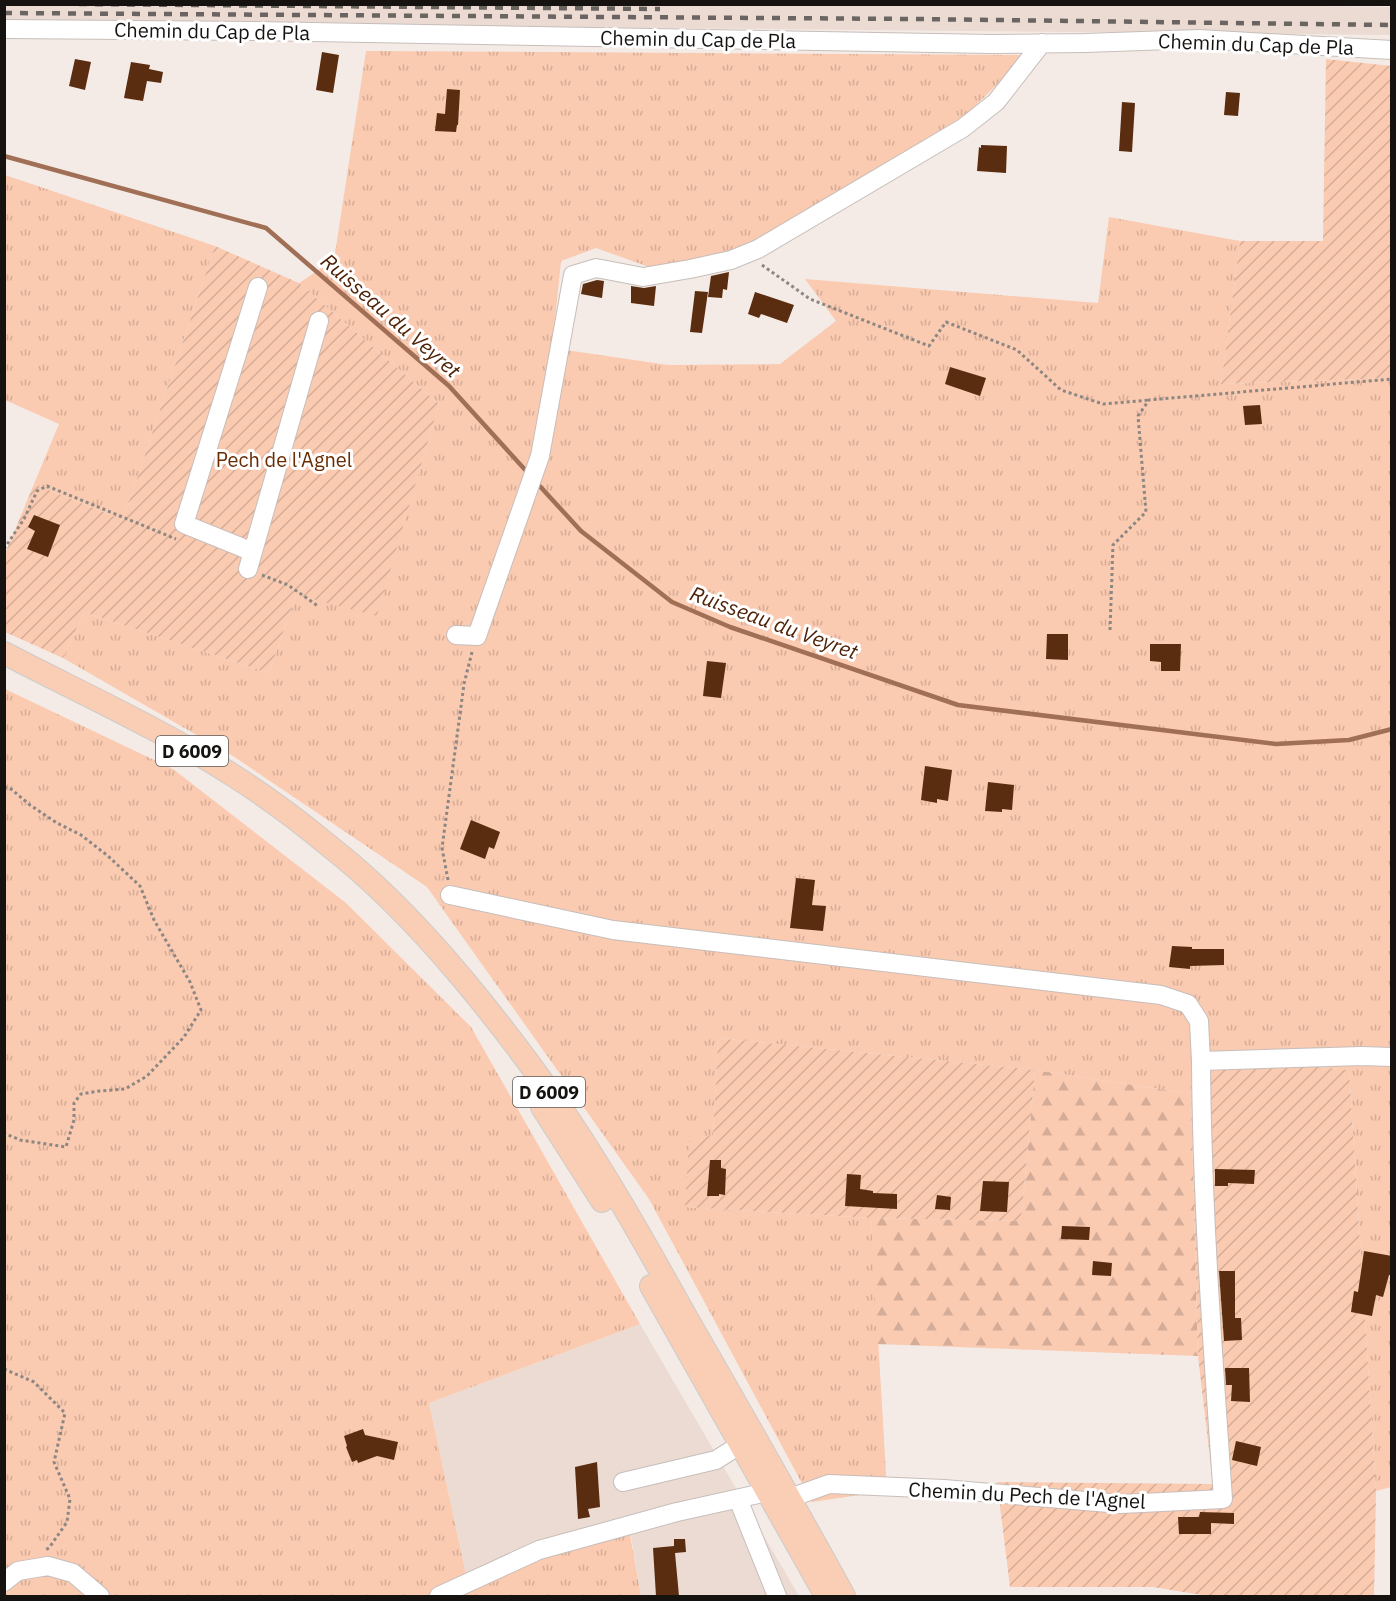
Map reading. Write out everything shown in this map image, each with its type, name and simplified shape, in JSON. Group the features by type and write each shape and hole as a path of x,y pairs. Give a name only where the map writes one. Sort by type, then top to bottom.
{"main road":[{"name":"D 6009","path":"4,653 169,738 233,775 280,807 364,875 410,919 449,963 505,1031 565,1115 640,1236 738,1408 826,1596"},
{"name":"D 6009","path":"4,666 171,751 224,783 325,855 401,927 464,999 513,1064 602,1200 744,1443 844,1596"}],"street":[{"name":"Chemin du Cap de Pla","path":"4,29 265,31 946,43 1199,39 1392,50"},
{"path":"456,635 477,636 540,456 573,275 596,268 643,277 731,260 758,249 963,128 996,102 1042,43"},
{"path":"258,287 184,524 251,561 319,321"},
{"path":"450,895 614,930 1161,995 1188,1004 1199,1021 1201,1061 1392,1057"},
{"name":"Chemin du Pech de l'Agnel","path":"446,1595 539,1550 676,1512 829,1484 944,1489 1121,1504 1223,1499 1201,1141 1201,1061"},
{"path":"623,1482 716,1460 744,1443 739,1426 738,1408"},
{"path":"777,1495 834,1596"},
{"path":"738,1499 777,1596"},
{"path":"4,1582 18,1572 48,1566 73,1573 100,1596"}],"path":[{"path":"747,254 810,299 929,345 946,322 1017,350 1061,390 1103,404 1392,379"},
{"path":"1110,630 1113,545 1146,512 1138,416 1149,400"},
{"path":"4,549 24,519 37,491 47,486 182,541"},
{"path":"251,561 318,606"},
{"path":"450,895 442,848 464,684 477,636"},
{"path":"4,787 11,789 57,823 81,835 141,886 154,920 190,982 201,1010 184,1037 147,1076 125,1089 81,1094 74,1103 74,1120 66,1147 20,1140 4,1133"},
{"path":"4,1369 34,1382 65,1413 54,1462 70,1499 67,1522 49,1548 41,1554"}],"shaded area":[{"path":"5,4 1140,4 1392,7 1391,35 5,22"},
{"path":"640,1324 799,1596 641,1596 630,1530 468,1584 429,1403"}],"green space":[{"path":"366,51 1027,55 968,113 751,249 649,267 596,248 561,261 552,348 668,365 780,364 836,321 805,279 1098,303 1109,217 1240,241 1221,384 1391,378 1391,1487 1376,1491 1349,1070 1198,1055 1191,1094 1035,1070 718,1038 713,1135 685,1207 871,1218 887,1491 812,1502 649,1199 427,887 233,756 63,658 84,612 269,673 296,595 377,615 439,404 299,283 334,260"},
{"path":"1326,59 1391,66 1391,378 1221,384 1240,241 1323,241"},
{"path":"5,175 215,246 123,520 34,484 59,424 5,400"},
{"name":"Pech de l'Agnel","path":"215,246 299,283 439,404 377,616 296,595 269,673 84,612 63,658 5,632 5,554 34,484 123,520"},
{"path":"5,689 173,769 346,903 471,1027 640,1324 429,1403 468,1584 629,1529 641,1596 5,1596"},
{"path":"718,1038 1035,1070 1021,1221 871,1218 685,1207 689,1141 713,1135"},
{"path":"1198,1055 1349,1070 1376,1491 1374,1596 1208,1596 1153,1587 1010,1587 997,1482 1213,1484 1198,1356 1191,1094"},
{"path":"1035,1070 1191,1094 1198,1356 877,1344 871,1218 1021,1221"}],"building":[{"path":"322,52 339,55 333,93 316,90"},
{"path":"75,59 91,62 85,90 69,86"},
{"path":"131,62 150,65 149,69 163,72 161,83 147,81 143,101 124,98"},
{"path":"447,89 460,90 456,132 435,131 437,113 445,114"},
{"path":"1226,92 1240,93 1238,116 1224,115"},
{"path":"1122,102 1135,103 1132,152 1119,151"},
{"path":"981,145 1007,146 1006,173 977,171"},
{"path":"729,272 727,290 723,289 722,298 708,297 711,276"},
{"path":"597,280 604,281 602,298 581,294 583,284"},
{"path":"631,286 644,288 656,286 654,306 631,303"},
{"path":"695,291 708,292 702,333 690,332"},
{"path":"755,292 794,305 787,323 761,314 759,318 748,314"},
{"path":"950,367 986,378 980,396 945,384"},
{"path":"1260,405 1262,424 1245,425 1243,406"},
{"path":"34,515 60,525 48,557 27,549 35,531 28,527"},
{"path":"1047,634 1068,634 1068,660 1046,659"},
{"path":"1150,644 1181,644 1180,671 1161,671 1161,662 1150,661"},
{"path":"707,661 726,663 721,698 703,696"},
{"path":"925,766 952,770 948,801 937,799 937,803 921,800"},
{"path":"988,782 1014,785 1012,810 985,811"},
{"path":"471,820 500,832 494,849 489,847 485,859 460,849"},
{"path":"796,878 815,880 812,905 826,906 823,931 790,928"},
{"path":"1172,946 1192,947 1192,949 1224,949 1224,965 1190,966 1190,969 1169,967"},
{"path":"710,1160 721,1160 721,1168 726,1169 725,1195 707,1196"},
{"path":"1215,1169 1255,1170 1254,1184 1228,1183 1228,1186 1215,1186"},
{"path":"847,1174 861,1175 860,1189 873,1191 873,1193 897,1194 897,1209 845,1206"},
{"path":"983,1181 1009,1182 1007,1212 980,1211"},
{"path":"937,1195 951,1197 950,1210 935,1209"},
{"path":"1062,1226 1090,1227 1089,1240 1061,1239"},
{"path":"1364,1251 1392,1256 1392,1275 1389,1275 1383,1297 1376,1295 1372,1316 1351,1312 1354,1291 1358,1292"},
{"path":"1093,1261 1112,1263 1111,1276 1092,1275"},
{"path":"1219,1271 1235,1271 1235,1318 1241,1318 1242,1340 1224,1341"},
{"path":"1225,1368 1249,1368 1250,1402 1231,1401 1232,1385 1226,1385"},
{"path":"363,1429 365,1435 398,1442 394,1460 377,1456 358,1463 357,1460 352,1462 344,1436"},
{"path":"1236,1441 1261,1447 1257,1466 1232,1460"},
{"path":"597,1462 600,1507 588,1509 590,1517 578,1519 575,1467"},
{"path":"1200,1512 1234,1513 1234,1524 1211,1523 1211,1534 1179,1534 1178,1517 1199,1517"},
{"path":"674,1539 685,1539 686,1552 675,1553 679,1596 656,1596 653,1548 674,1546"}],"waterway":[{"name":"Ruisseau du Veyret","path":"4,156 266,228 449,386 528,473"},
{"name":"Ruisseau du Veyret","path":"536,482 581,531 672,602 730,627 958,705 1276,744 1349,740 1392,729"}],"railway":[{"path":"79,4 660,9"},
{"path":"4,13 916,19 1392,25"}]}
